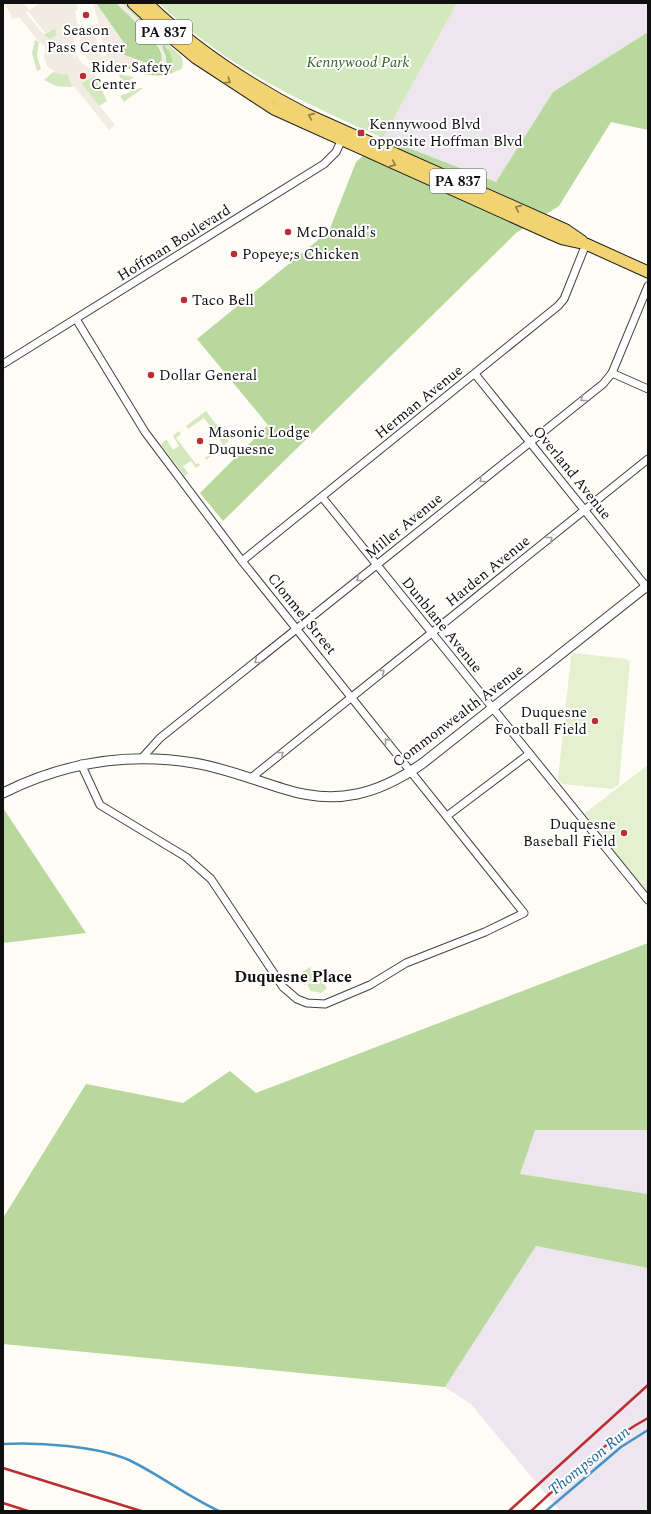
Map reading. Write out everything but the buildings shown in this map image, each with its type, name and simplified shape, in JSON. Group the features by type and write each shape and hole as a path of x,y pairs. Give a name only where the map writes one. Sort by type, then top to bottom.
{"main road":[{"name":"PA 837","path":"133,3 182,47 230,82 274,109 360,143 551,229 566,230 586,244 648,272"},
{"name":"PA 837","path":"147,3 176,29 235,74 343,136"}],"street":[{"name":"Hoffman Boulevard","path":"3,364 324,164 336,152 343,136"},
{"name":"Herman Avenue","path":"242,561 558,306 564,299 586,244"},
{"name":"Miller Avenue","path":"141,758 160,738 603,384 612,373 648,286"},
{"name":"Clonmel Street","path":"76,319 145,432 242,561 412,771 524,913 474,936 406,963 379,980 334,1000 316,1005 297,998 283,987 274,976 211,878 186,857 100,805 80,764"},
{"path":"612,373 648,389"},
{"name":"Overland Avenue","path":"475,374 647,587"},
{"name":"Harden Avenue","path":"251,778 648,459"},
{"name":"Dunblane Avenue","path":"322,496 648,900"},
{"name":"Commonwealth Avenue","path":"3,793 36,778 80,764 103,760 141,758 194,763 251,778 297,793 336,797 372,791 412,771 647,587"},
{"path":"447,816 529,754"}],"shaded area":[{"path":"3,3 24,3 29,10 40,3 81,3 76,5 78,11 75,11 78,27 99,24 93,3 96,3 124,43 124,55 155,66 162,64 161,51 157,43 116,3 121,3 163,44 162,47 168,67 160,72 124,64 116,68 111,59 91,68 95,76 81,83 115,125 109,130 74,86 72,87 68,75 58,74 48,67 44,58 45,46 39,42 19,17 12,19 10,12","holes":["28,11 45,33 55,28 57,35 50,39 45,36 26,13","77,28 82,30 79,44 81,44 82,53 92,64 90,69 82,63 77,56 74,57 72,47 74,46 74,35","98,29 107,55 102,57 93,30"]},
{"path":"457,3 648,3 648,32 553,92 496,182 383,138"},
{"path":"534,1130 648,1130 648,1194 520,1174"},
{"path":"536,1246 648,1268 648,1511 560,1511 471,1404 445,1387"}],"green space":[{"path":"96,3 116,3 146,31 153,40 159,48 162,56 162,64 152,65 124,55 124,43"},
{"path":"121,3 124,3 181,56 183,61 182,69 172,73 173,68 167,47"},
{"name":"Kennywood Park","path":"159,3 457,3 383,138 323,111 265,81 210,46"},
{"path":"55,28 57,35 50,40 43,35"},
{"path":"648,32 648,130 611,122 559,206 516,233 223,521 200,493 268,425 197,339 329,231 356,162 383,138 496,182 553,92"},
{"path":"35,40 39,42 37,56 41,69 37,71 32,53"},
{"path":"163,44 171,57 173,66 172,73 166,75 154,75 135,71 123,66 124,64 148,70 163,71 166,57 162,47"},
{"path":"53,72 68,75 72,87 56,86 44,80"},
{"path":"119,74 133,77 133,78 122,84"},
{"path":"95,76 107,101 99,106 81,83"},
{"path":"143,88 124,102 120,96"},
{"path":"206,411 229,441 206,460 205,458 223,444 204,418 188,429 186,426"},
{"path":"179,431 181,434 176,438 196,464 198,463 200,465 196,468 191,461 183,466 188,473 185,476 161,445 166,439 173,450 179,446 173,436"},
{"name":"Duquesne Football Field","path":"574,653 627,659 630,662 619,784 612,789 562,784 558,780 571,656"},
{"name":"Duquesne Baseball Field","path":"648,765 648,894 585,813"},
{"path":"3,808 86,933 3,943"},
{"path":"648,943 648,1130 535,1130 520,1174 648,1194 648,1268 536,1246 445,1387 3,1344 3,1218 86,1084 183,1103 230,1071 256,1093"},
{"path":"310,967 317,977 304,985 297,975"},
{"path":"320,977 327,988 321,993 311,991 307,985"}],"waterway":[{"name":"Thompson Run","path":"546,1511 621,1447 648,1430"},
{"name":"Thompson Run","path":"3,1444 50,1444 84,1448 116,1455 129,1460 219,1511"}],"railway":[{"path":"509,1511 648,1385"},
{"path":"531,1511 601,1449 632,1427 648,1418"},
{"path":"3,1468 141,1511"},
{"path":"3,1503 28,1511"}],"place":[{"name":"Season Pass Center","path":"86,15"},
{"name":"Rider Safety Center","path":"83,76"},
{"name":"Kennywood Blvd opposite Hoffman Blvd","path":"361,133"},
{"name":"McDonald's","path":"288,232"},
{"name":"Popeye;s Chicken","path":"234,254"},
{"name":"Taco Bell","path":"184,300"},
{"name":"Dollar General","path":"151,375"},
{"name":"Masonic Lodge Duquesne","path":"200,441"},
{"name":"Duquesne Football Field","path":"595,721"},
{"name":"Duquesne Baseball Field","path":"624,833"}],"district":[{"name":"Duquesne Place","path":"293,977"}]}
